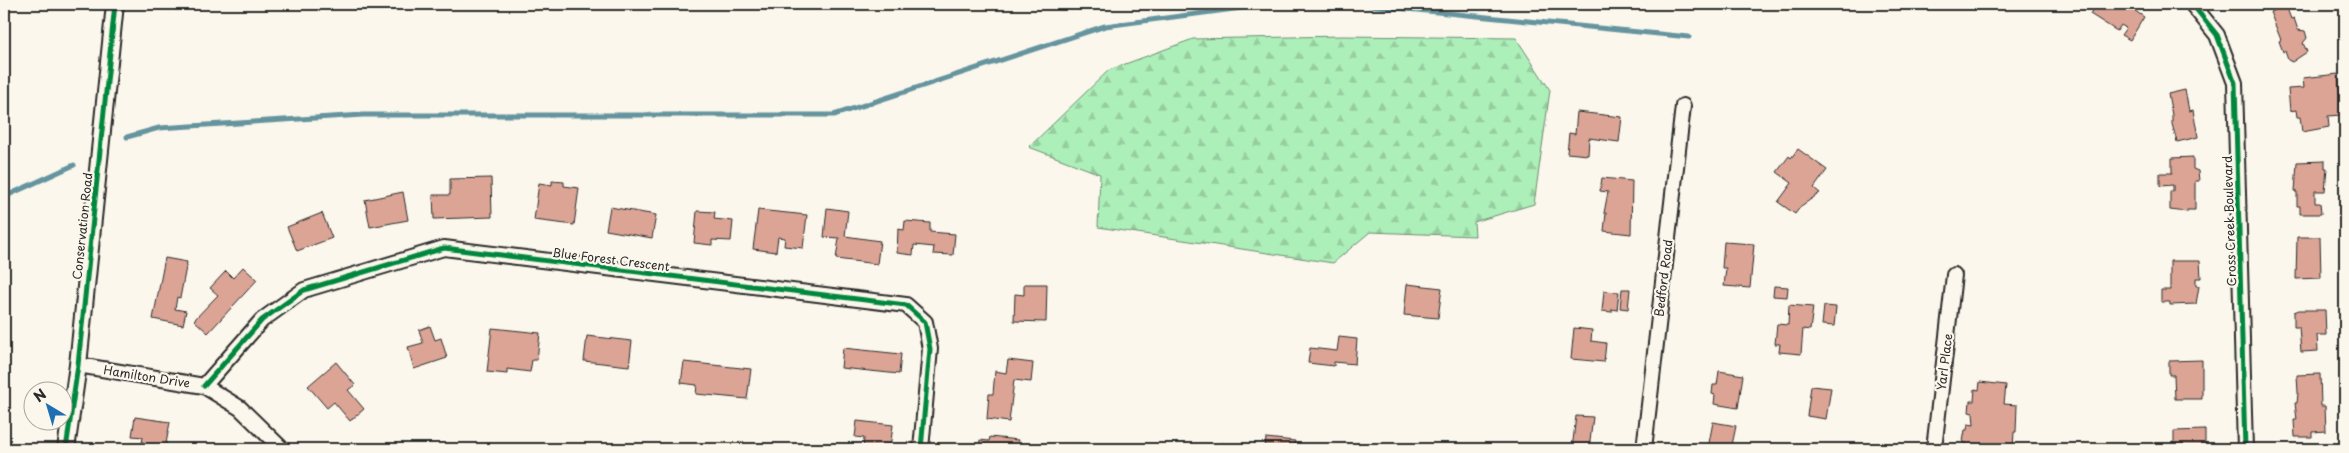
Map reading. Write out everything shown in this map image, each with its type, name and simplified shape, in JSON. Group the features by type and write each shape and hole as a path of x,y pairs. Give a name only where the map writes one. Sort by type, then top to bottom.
{"street":[{"name":"Conservation Road","path":"66,449 78,365 115,4"},
{"name":"Cross Creek Boulevard","path":"2192,4 2217,36 2235,83 2245,449"},
{"name":"Bedford Road","path":"1644,449 1683,106"},
{"name":"Blue Forest Crescent","path":"204,386 262,320 304,290 444,248 906,306 925,322 930,349 921,449"},
{"name":"Yarl Place","path":"1934,449 1954,275"},
{"name":"Hamilton Drive","path":"78,365 204,386 240,408 282,449"}],"green space":[{"path":"1342,36 1516,38 1550,90 1534,204 1474,222 1475,236 1370,232 1333,263 1098,227 1100,174 1029,147 1109,70 1193,39"}],"building":[{"path":"2096,4 2125,4 2144,17 2130,40 2121,35 2126,28 2121,25 2117,31 2090,14"},
{"path":"2286,6 2291,19 2294,18 2298,30 2305,31 2307,38 2303,43 2307,52 2292,62 2288,60 2285,51 2283,52 2279,41 2281,40 2270,12"},
{"path":"2338,74 2341,115 2328,116 2329,127 2302,132 2300,117 2297,117 2296,110 2290,111 2288,89 2304,88 2303,78"},
{"path":"2185,90 2189,111 2193,110 2198,137 2177,142 2172,124 2168,94"},
{"path":"1577,112 1622,117 1619,142 1589,138 1588,155 1567,153 1569,133 1575,134"},
{"path":"1798,149 1827,170 1814,188 1820,193 1801,206 1795,214 1778,202 1792,183 1777,172 1789,156 1791,158"},
{"path":"2193,157 2193,169 2198,171 2199,181 2195,181 2195,210 2187,210 2187,212 2170,210 2170,191 2173,191 2173,185 2160,186 2160,173 2172,173 2172,158"},
{"path":"2325,161 2325,168 2327,168 2325,191 2315,191 2315,203 2320,203 2321,214 2300,214 2300,206 2297,206 2297,192 2295,192 2297,162"},
{"path":"491,178 492,217 434,219 433,195 450,195 450,179"},
{"path":"1602,178 1632,181 1631,234 1604,231 1606,213 1604,213 1608,192 1600,191"},
{"path":"552,181 564,182 564,186 579,188 574,225 534,220 539,183 552,185"},
{"path":"403,192 408,220 370,227 365,200"},
{"path":"610,207 656,215 652,238 606,230"},
{"path":"827,208 848,211 845,236 880,241 877,264 836,259 839,238 824,237"},
{"path":"758,210 807,215 803,248 784,246 785,238 778,237 776,252 753,249"},
{"path":"697,211 715,212 714,219 733,221 731,241 712,240 712,245 694,243"},
{"path":"322,213 332,238 297,251 287,227"},
{"path":"905,221 930,223 930,232 955,234 953,255 933,254 934,247 914,245 913,255 897,253 898,229 904,230"},
{"path":"2297,237 2320,237 2321,278 2296,279"},
{"path":"1724,242 1754,244 1750,288 1724,286 1726,268 1722,268"},
{"path":"165,258 187,262 180,298 177,297 175,309 186,311 183,325 153,319"},
{"path":"2170,261 2200,261 2201,278 2196,278 2196,286 2199,286 2196,304 2170,305 2170,302 2161,302 2161,290 2170,290"},
{"path":"243,267 257,280 208,333 194,320 218,295 210,288 226,271 233,278"},
{"path":"1024,284 1047,284 1046,322 1014,321 1015,294 1024,295"},
{"path":"1407,284 1442,288 1438,318 1404,315"},
{"path":"1774,286 1788,287 1787,297 1773,296"},
{"path":"1622,289 1630,289 1628,309 1620,308"},
{"path":"1604,291 1619,292 1617,310 1612,309 1612,312 1602,311"},
{"path":"1789,305 1813,307 1810,330 1803,329 1801,354 1779,352 1780,344 1775,344 1777,324 1788,325"},
{"path":"1824,306 1836,307 1834,326 1822,325"},
{"path":"2299,310 2325,310 2326,335 2317,335 2318,351 2301,352 2299,327 2294,327 2294,312"},
{"path":"430,326 435,340 441,338 447,358 414,369 408,347 423,343 419,330"},
{"path":"492,328 540,333 537,360 532,360 530,372 507,369 507,374 487,372"},
{"path":"1574,328 1592,330 1591,341 1606,343 1604,362 1571,359"},
{"path":"587,336 632,341 629,366 584,361"},
{"path":"1339,337 1357,339 1355,364 1334,362 1334,366 1308,363 1310,348 1337,351"},
{"path":"843,348 901,354 899,374 841,368"},
{"path":"1008,360 1033,363 1031,382 1014,380 1009,422 987,419 989,394 993,394 995,371 1006,373"},
{"path":"2202,360 2202,399 2175,399 2174,375 2169,375 2169,361"},
{"path":"336,362 355,385 348,390 364,409 350,421 334,402 327,408 308,386"},
{"path":"684,362 751,369 747,399 696,394 697,385 681,383"},
{"path":"1719,371 1743,375 1738,408 1714,404 1713,385 1717,385"},
{"path":"2320,374 2321,406 2325,406 2326,431 2312,432 2312,437 2295,437 2294,420 2297,420 2295,403 2297,403 2298,393 2297,375"},
{"path":"1980,382 2006,385 2004,404 2017,405 2013,449 1975,449 1965,447 1966,443 1963,442 1965,430 1967,430 1968,424 1974,425 1973,413 1969,412 1970,401 1974,401 1975,389 1979,390"},
{"path":"1811,386 1831,388 1826,419 1807,416"},
{"path":"1576,416 1593,417 1589,449 1572,449"},
{"path":"135,417 170,422 165,449 141,449 143,437 132,436"},
{"path":"857,421 893,425 890,449 863,449 864,438 855,437"},
{"path":"1713,422 1736,426 1732,445 1724,444 1723,449 1708,448"},
{"path":"2205,430 2205,449 2171,449 2174,448 2174,431"},
{"path":"990,437 1018,440 1017,449 979,449 980,440 989,441"},
{"path":"1266,438 1295,441 1294,444 1303,445 1302,449 1265,449"},
{"path":"1222,443 1234,445 1233,449 1221,449"}],"waterway":[{"path":"127,137 159,128 363,115 834,115 1105,26 1272,4"},
{"path":"1357,4 1689,37"},
{"path":"4,197 74,165"}],"cycle path":[{"path":"66,449 78,365 115,4"},
{"path":"2192,4 2217,35 2235,83 2245,449"},
{"path":"204,386 262,320 304,290 444,248 906,305 925,322 930,349 921,449"}]}
